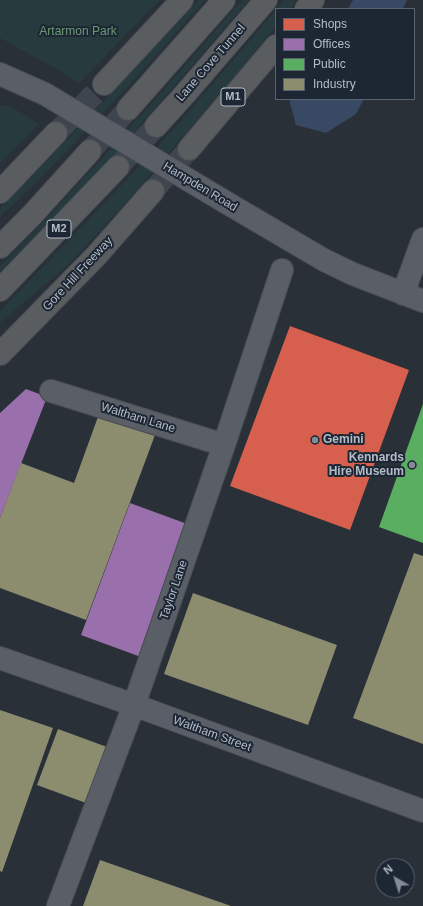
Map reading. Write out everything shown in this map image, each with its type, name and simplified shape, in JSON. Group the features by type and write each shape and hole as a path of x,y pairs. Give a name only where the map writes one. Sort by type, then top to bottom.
{"highway":[{"path":"104,84 182,0"},
{"path":"128,109 224,0"},
{"name":"Lane Cove Tunnel","path":"156,126 266,0"},
{"path":"307,8 313,0"},
{"name":"M1","path":"190,149 275,47"},
{"path":"0,192 56,133"},
{"name":"M2","path":"0,247 32,215 90,151"},
{"name":"M2","path":"0,290 118,167"},
{"name":"Gore Hill Freeway","path":"0,354 96,256 154,191"},
{"path":"0,242 32,215"},
{"path":"0,344 55,298"}],"street":[{"name":"Hampden Road","path":"0,74 45,94 324,260 353,274 413,297"},
{"path":"413,297 423,238"},
{"name":"Taylor Lane","path":"58,906 134,705 224,445 282,270"},
{"name":"Waltham Lane","path":"51,391 224,445"},
{"name":"Waltham Street","path":"0,658 134,705 423,811"}],"green space":[{"name":"Artarmon Park","path":"0,0 160,0 79,83 0,38"},
{"path":"199,0 205,0 131,84 53,165 0,217 0,208 22,187"},
{"path":"242,0 249,0 102,169 0,272 0,267 114,145"},
{"path":"284,0 296,0 291,8 277,8"},
{"path":"275,11 275,27 242,68 130,198 68,265 0,323 0,311 119,188 179,123"},
{"path":"0,105 12,107 39,124 0,163"}],"water":[{"path":"353,0 407,0 403,8 349,8"},
{"path":"289,100 363,100 356,114 326,133 296,125"}],"building: Shops":[{"name":"Gemini","path":"290,326 409,370 350,530 230,486"}],"building: Offices":[{"path":"26,389 47,397 0,518 0,413"},
{"path":"130,503 190,525 141,657 81,635"}],"building: Public":[{"name":"Kennards Hire Museum","path":"423,404 423,543 379,527"}],"building: Industry":[{"path":"99,414 155,435 86,620 0,588 0,518 21,463 74,483"},
{"path":"414,553 423,556 423,744 353,718"},
{"path":"193,593 337,645 308,725 164,674"},
{"path":"0,710 53,728 2,872 0,871"},
{"path":"58,729 107,747 86,803 37,785"},
{"path":"100,860 231,906 83,906"}],"tunnel":[{"path":"56,133 104,84"},
{"path":"90,151 128,109"},
{"path":"118,167 156,126"},
{"path":"153,191 189,149"}],"place":[{"name":"Gemini","path":"315,440"},
{"name":"Kennards Hire Museum","path":"412,465"}]}
